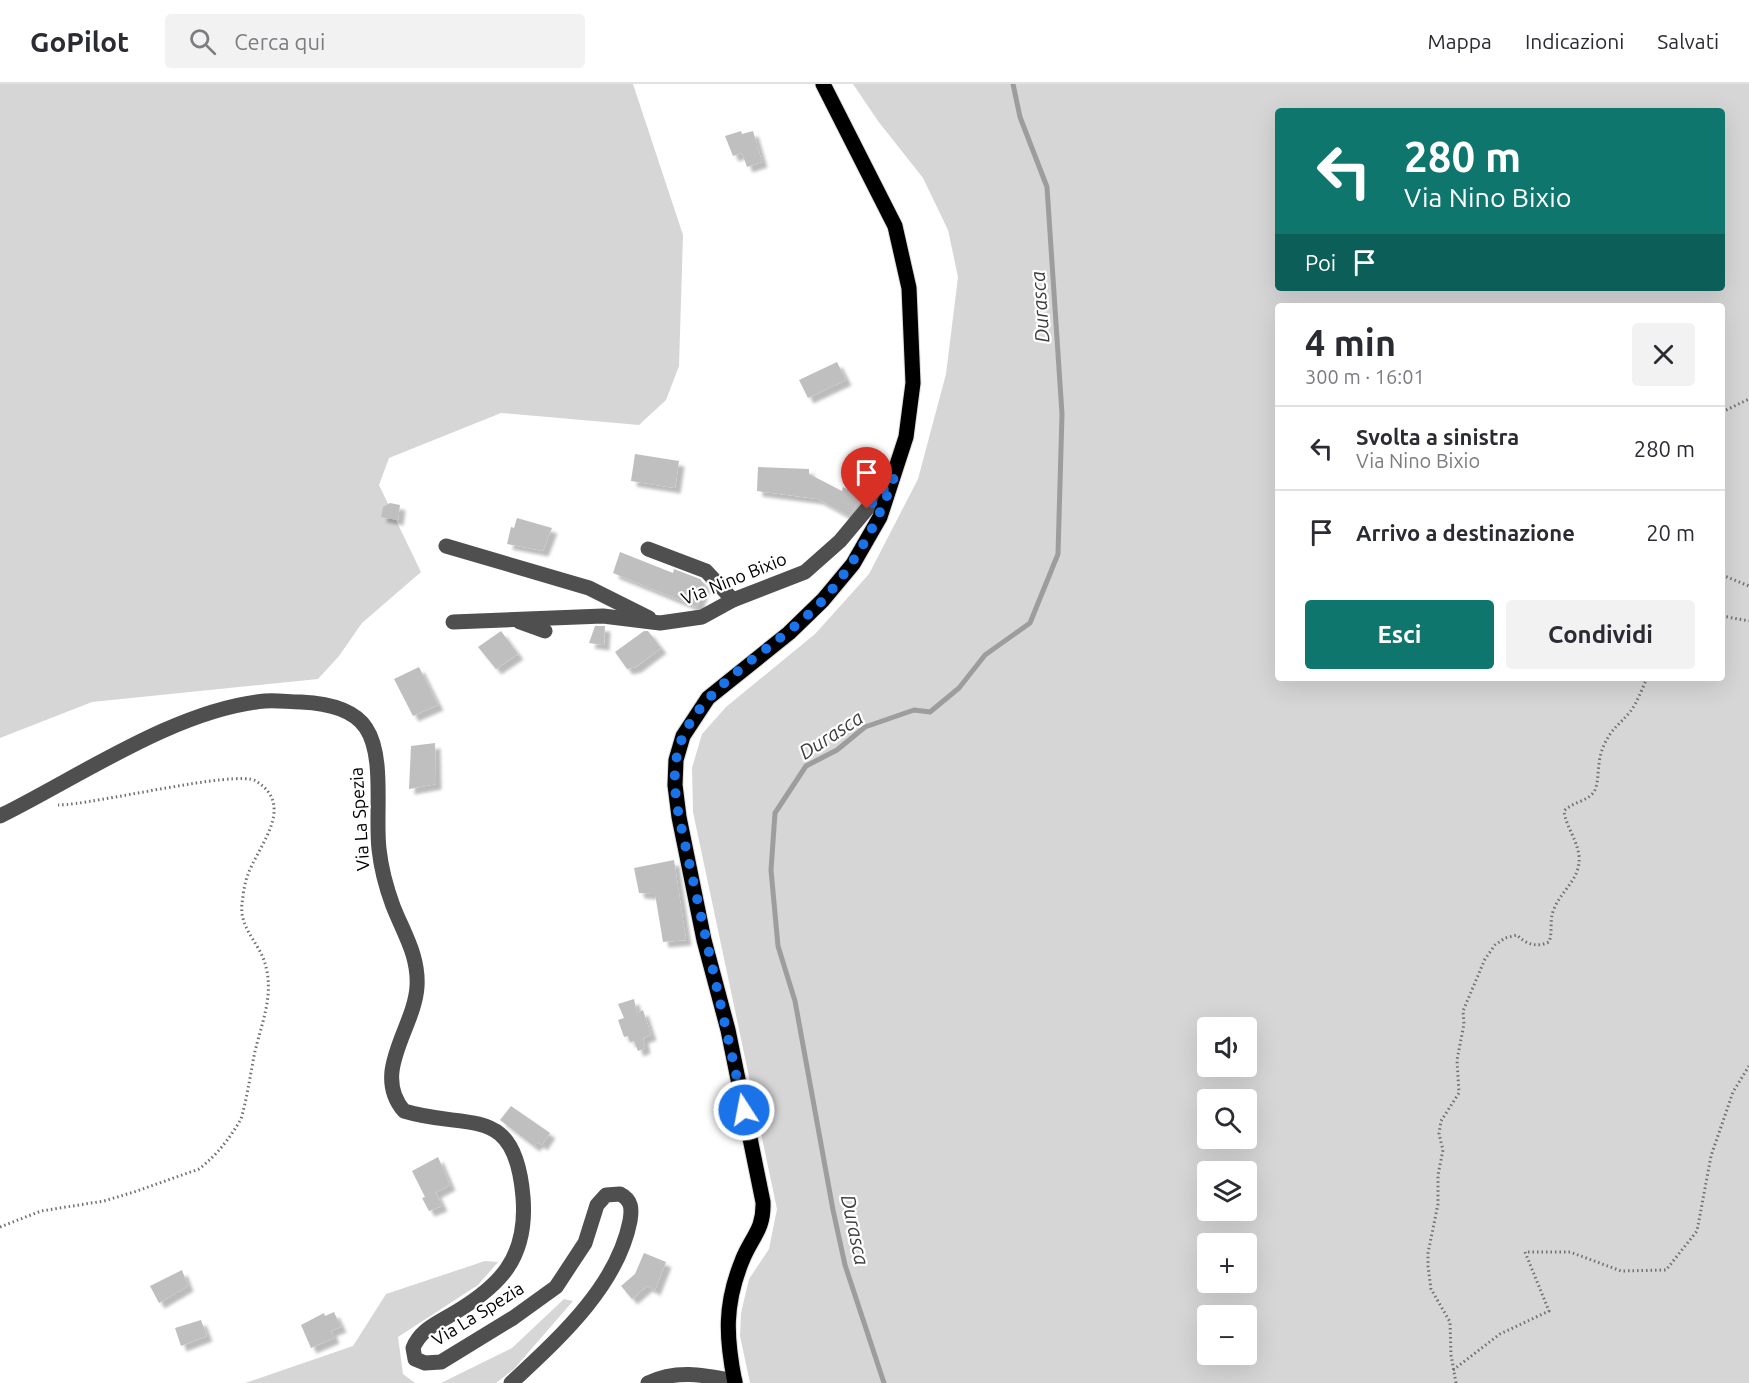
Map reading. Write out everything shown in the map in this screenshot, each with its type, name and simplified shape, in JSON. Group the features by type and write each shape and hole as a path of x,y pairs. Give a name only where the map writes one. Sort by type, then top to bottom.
{"main road":[{"path":"735,1382 728,1338 727,1311 733,1284 743,1257 759,1233 763,1218 763,1202 728,1030 704,940 679,817 675,785 676,760 683,736 708,698 789,633 823,600 853,564 880,517 894,477 906,436 913,383 909,288 895,226 824,84"}],"street":[{"name":"Via Nino Bixio","path":"453,622 603,616 660,623 702,617 733,600 805,572 840,541 894,477"},
{"path":"446,546 589,588 660,623"},
{"path":"648,549 706,571 733,600"},
{"name":"Via Nino Bixio","path":"511,619 545,631"},
{"name":"Via La Spezia","path":"0,816 172,726 222,709 265,701 318,702 333,706 353,716 366,726 374,747 379,849 384,879 394,907 411,942 417,969 414,1006 391,1065 392,1090 396,1102 404,1111 485,1124 501,1134 510,1143 516,1157 525,1212 518,1253 509,1268 473,1302 422,1333 412,1348 415,1359 425,1363 441,1362 513,1318 556,1287 585,1243 597,1205 602,1198 620,1194 629,1202 631,1208 622,1246 598,1290 547,1349 511,1383"},
{"path":"648,1383 664,1375 685,1373 735,1382"}],"path":[{"path":"1725,411 1749,399"},
{"path":"1725,575 1749,586"},
{"path":"1725,617 1749,621"},
{"path":"1456,1383 1450,1322 1431,1289 1428,1253 1437,1204 1438,1174 1443,1150 1438,1134 1441,1121 1459,1093 1457,1060 1464,1024 1463,1011 1485,959 1495,945 1517,934 1525,943 1536,945 1549,942 1551,916 1555,907 1561,894 1578,877 1576,844 1564,811 1571,804 1589,797 1595,790 1597,761 1613,727 1630,712 1646,681"},
{"path":"0,1227 41,1211 104,1201 134,1192 199,1169 207,1163 232,1134 241,1119 269,994 267,967 259,948 243,924 241,907 247,877 272,826 275,814 274,802 255,780 246,778 216,780 64,805 49,804 40,801 38,797"},
{"path":"1453,1370 1500,1334 1549,1311 1525,1252 1570,1252 1621,1271 1666,1270 1697,1231 1711,1156 1733,1092 1749,1066"}],"shaded area":[{"path":"0,84 633,84 683,235 679,366 666,400 639,425 501,413 389,458 379,485 421,572 362,623 339,656 318,679 92,702 0,738"},
{"path":"853,84 1749,84 1749,1383 750,1383 740,1336 741,1313 749,1279 769,1249 777,1209 693,812 692,768 702,734 726,707 815,634 869,574 918,479 946,374 958,277 948,230 923,178 878,121"},
{"path":"485,1261 498,1262 478,1285 398,1337 403,1374 415,1383 245,1383 353,1346 386,1294"},
{"path":"564,1299 573,1301 514,1369 496,1383 441,1383 512,1348"}],"building":[{"path":"741,131 742,134 753,131 762,162 747,167 742,153 733,156 725,136"},
{"path":"837,362 846,380 808,398 799,380"},
{"path":"635,454 679,461 675,488 631,481"},
{"path":"758,467 809,469 809,474 842,491 843,487 862,497 849,516 818,499 757,491"},
{"path":"390,503 400,505 398,520 381,517 383,507"},
{"path":"517,518 552,528 543,551 507,544 511,527 514,528"},
{"path":"620,552 673,573 674,569 700,579 705,585 697,607 613,573"},
{"path":"595,626 605,626 604,645 589,643"},
{"path":"501,631 518,654 496,669 478,647"},
{"path":"644,631 648,631 661,648 636,667 627,669 615,652"},
{"path":"419,667 438,705 413,716 394,679"},
{"path":"435,743 436,784 409,789 411,746"},
{"path":"674,860 686,940 663,942 655,894 639,893 634,868"},
{"path":"634,999 637,1013 643,1010 651,1035 643,1038 645,1048 638,1051 634,1041 630,1042 628,1036 624,1037 618,1020 624,1018 618,1004"},
{"path":"511,1106 550,1133 542,1145 538,1142 534,1146 500,1120"},
{"path":"438,1157 450,1185 433,1194 436,1193 442,1206 429,1211 412,1171"},
{"path":"644,1253 666,1262 655,1290 647,1286 632,1299 621,1286 635,1274"},
{"path":"182,1270 188,1286 159,1303 150,1286"},
{"path":"334,1312 341,1327 331,1331 334,1338 311,1348 301,1325 324,1313 325,1316"},
{"path":"201,1320 207,1336 181,1346 175,1328"}],"waterway":[{"name":"Durasca","path":"884,1383 845,1265 795,1001 778,946 771,870 775,813 806,766 837,750 865,727 914,710 930,712 959,688 985,655 1030,623 1058,554 1062,414 1047,187 1020,117 1013,84"}],"route":[{"path":"744,1110 728,1030 704,940 679,817 675,785 676,760 683,736 708,698 789,633 823,600 853,564 880,517 894,477 867,509"}]}
